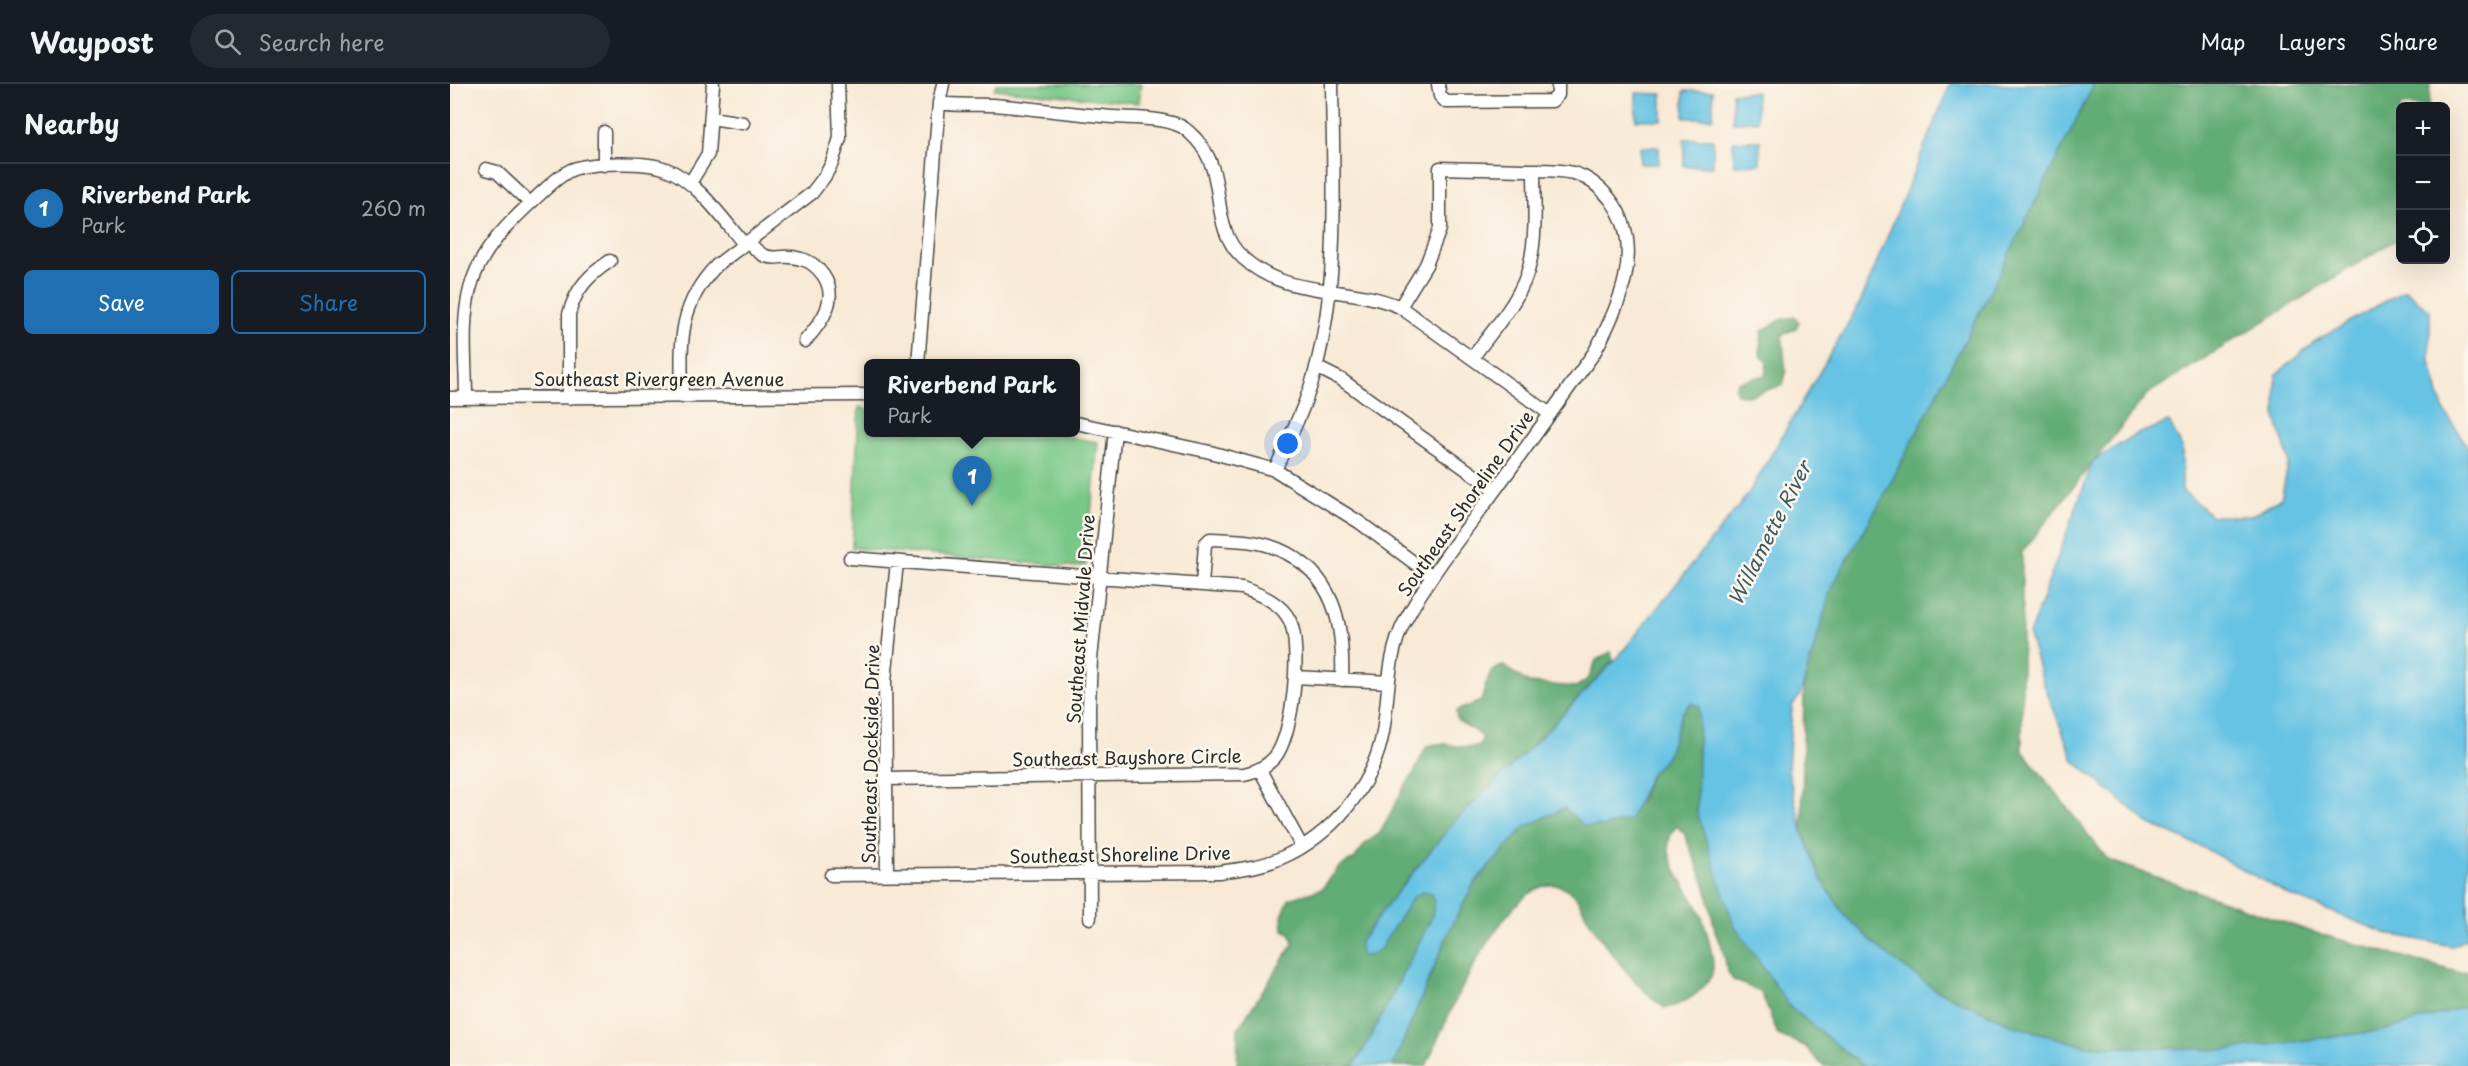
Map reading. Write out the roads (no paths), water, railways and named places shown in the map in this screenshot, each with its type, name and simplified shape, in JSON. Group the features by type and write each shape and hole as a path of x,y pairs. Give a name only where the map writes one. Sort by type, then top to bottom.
{"street":[{"path":"690,183 708,154 712,84"},
{"path":"682,397 682,336 686,312 708,275 746,242 812,193 825,176 838,148 840,138 838,84"},
{"path":"918,359 939,103 943,84"},
{"path":"1275,470 1307,398 1316,367 1330,291 1334,214 1332,84"},
{"path":"1438,84 1442,100 1446,102 1552,101 1558,95 1558,84"},
{"path":"939,103 993,105 1145,119 1178,125 1198,141 1212,162 1222,223 1233,247 1241,257 1263,273 1298,287 1372,296 1400,307 1550,414"},
{"path":"711,118 743,123"},
{"path":"604,132 604,165"},
{"path":"466,398 466,320 475,273 494,240 530,203 555,179 585,166 657,166 666,169 690,183 759,254 766,258 803,259 818,269 825,277 830,293 827,311 805,341"},
{"name":"Southeast Shoreline Drive","path":"831,875 1219,872 1255,866 1280,858 1302,847 1327,829 1348,807 1374,764 1383,733 1397,637 1432,576 1594,353 1610,324 1621,293 1628,248 1626,231 1619,211 1593,182 1574,173 1440,168 1440,229 1426,265 1400,307"},
{"path":"486,169 497,172 530,203"},
{"path":"1473,357 1517,296 1530,265 1534,217 1534,170"},
{"path":"569,398 569,314 573,301 584,282 610,261"},
{"path":"1316,367 1342,380 1495,490"},
{"name":"Southeast Rivergreen Avenue","path":"450,398 864,395"},
{"path":"1080,424 1240,459 1275,470 1359,522 1432,576"},
{"name":"Southeast Midvale Drive","path":"1090,918 1091,659 1115,431"},
{"path":"1202,585 1205,544 1210,539 1259,544 1278,549 1305,565 1322,583 1333,604 1342,630 1342,680"},
{"name":"Southeast Bayshore Circle","path":"850,558 1242,588 1265,596 1278,605 1290,620 1295,635 1295,677 1287,733 1276,756 1260,770 1244,774 885,779"},
{"name":"Southeast Dockside Drive","path":"886,875 885,681 897,562"},
{"path":"1295,677 1389,682"},
{"path":"1260,770 1302,847"}],"water":[{"name":"Willamette River","path":"1950,84 2094,84 1993,286 1883,497 1832,586 1800,696 1792,706 1788,770 1802,831 1820,877 1845,916 1882,951 1936,990 2015,1026 2085,1046 2227,1050 2382,1031 2468,1006 2468,1066 1863,1066 1790,1007 1733,923 1697,812 1699,706 1691,703 1682,713 1667,757 1651,773 1630,819 1603,827 1583,825 1564,808 1525,827 1475,882 1450,929 1393,1066 1353,1066 1366,1046 1431,919 1435,901 1430,893 1422,892 1413,897 1380,949 1371,955 1361,956 1360,942 1455,821 1619,656 1749,493 1861,301"},
{"path":"1684,91 1713,91 1713,118 1684,118"},
{"path":"1756,92 1757,121 1733,122 1732,93"},
{"path":"1636,93 1662,94 1662,120 1636,120"},
{"path":"1684,139 1713,139 1713,167 1684,166"},
{"path":"1733,141 1760,141 1760,164 1734,165"},
{"path":"1640,147 1659,147 1659,164 1640,164"},
{"path":"2405,290 2430,311 2430,362 2443,409 2468,447 2468,938 2452,946 2388,934 2289,895 2204,848 2148,823 2074,761 2043,682 2029,635 2093,461 2135,435 2169,422 2182,448 2182,490 2212,516 2251,516 2281,499 2289,461 2276,418 2276,375 2315,341"}],"place":[{"name":"Riverbend Park","path":"972,506"}]}
